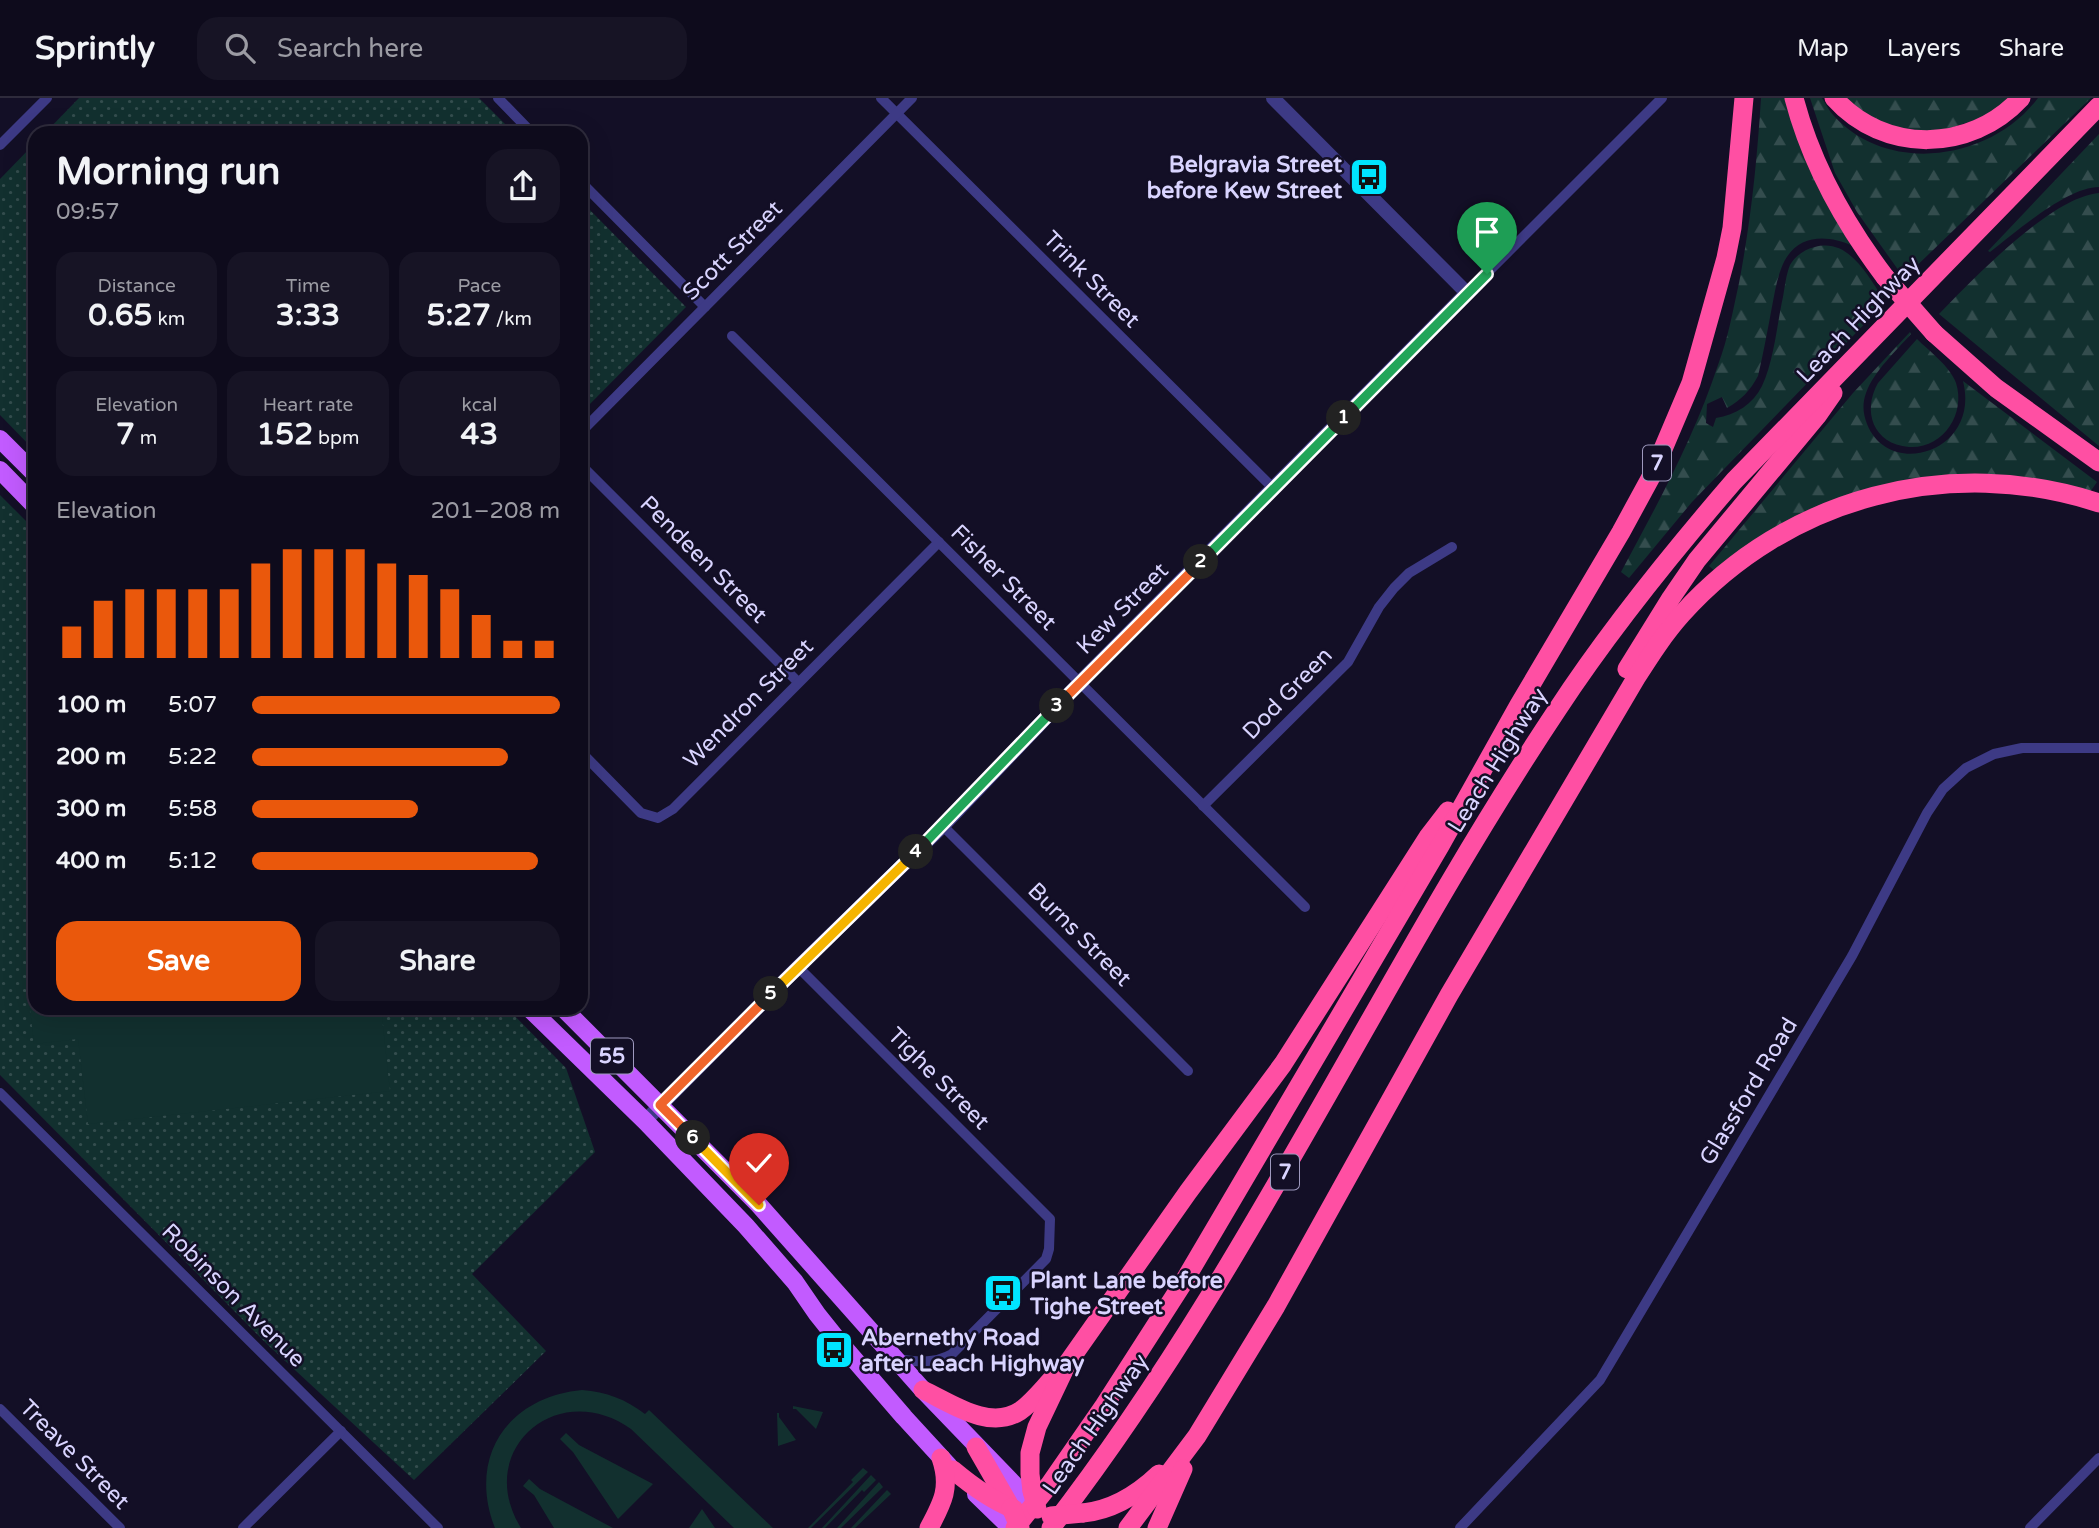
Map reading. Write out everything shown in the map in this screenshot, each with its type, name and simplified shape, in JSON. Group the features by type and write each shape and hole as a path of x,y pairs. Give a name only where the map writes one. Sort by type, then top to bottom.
{"highway":[{"name":"Leach Highway","path":"1026,1511 1050,1484 1184,1283 1440,846 1652,475 1691,383 1726,258 1732,228 1742,130 1742,98"},
{"path":"1794,98 1821,172 1866,252 1885,277 1934,333 1996,387 2099,462"},
{"path":"1834,98 1854,117 1871,127 1903,138 1921,140 1938,140 1977,130 2003,114 2021,98"},
{"name":"Leach Highway","path":"1026,1511 1083,1487 1161,1374 1284,1174 1471,846 1556,711 1600,647 1679,545 1734,481 2099,106"},
{"path":"1536,847 1593,727 1671,598 1710,544 1817,416 1865,346"},
{"path":"1128,1528 1198,1436 1276,1306 1449,996 1536,847 1659,642 1682,613 1730,568 1776,536 1805,521 1869,496 1944,484 2014,485 2044,489 2099,503"},
{"name":"7","path":"1020,1528 1026,1511 1030,1453 1037,1427 1067,1364 1188,1192 1283,1064 1428,837 1486,764"},
{"name":"7","path":"923,1390 977,1415 992,1419 1020,1411 1067,1364"},
{"path":"947,1464 974,1487 1026,1511 1070,1515 1111,1507 1131,1496 1149,1484 1198,1436"},
{"path":"1157,1528 1198,1436"},
{"name":"7","path":"976,1447 1026,1511"},
{"path":"929,1528 947,1483 947,1464"}],"main road":[{"path":"0,439 28,467"},
{"path":"0,470 28,499"},
{"name":"55","path":"536,1015 645,1121 771,1253 841,1344 947,1464"},
{"name":"55","path":"570,1015 759,1205 976,1447"}],"street":[{"path":"0,145 47,98"},
{"path":"498,98 525,126"},
{"name":"Trink Street","path":"881,98 1274,489"},
{"name":"Scott Street","path":"588,425 912,98"},
{"path":"1273,98 1467,293"},
{"name":"Kew Street","path":"645,1121 943,826 1080,682 1662,98"},
{"path":"588,189 705,307"},
{"name":"Fisher Street","path":"733,336 1305,907"},
{"name":"Pendeen Street","path":"588,472 798,682"},
{"name":"Wendron Street","path":"588,759 641,813 658,818 673,809 939,542"},
{"name":"Dod Green","path":"1203,806 1348,662 1379,607 1394,588 1409,573 1452,547"},
{"name":"Glassford Road","path":"1460,1528 1600,1380 1852,957 1927,813 1943,789 1966,768 1994,754 2022,748 2099,748"},
{"name":"Burns Street","path":"943,826 1188,1071"},
{"name":"Tighe Street","path":"798,967 1050,1219 1046,1259 952,1354 935,1361 895,1359"},
{"name":"Robinson Avenue","path":"0,1093 438,1528"},
{"name":"Treave Street","path":"0,1409 120,1528"},
{"path":"243,1528 341,1431"},
{"path":"2030,1528 2099,1458"}],"green space":[{"path":"79,98 479,98 507,126 52,126"},
{"path":"1761,98 1787,98 1853,246 1831,239 1821,239 1801,243 1793,249 1786,258 1778,279 1758,376 1745,395 1727,408 1722,397 1707,404 1706,423 1713,427 1716,418 1743,408 1762,386 1772,354 1790,265 1801,253 1811,248 1827,246 1847,253 1856,260 1870,279 1883,298 1883,305 1692,502 1629,578 1621,572 1686,445 1725,345 1747,237"},
{"path":"1810,98 1822,98 1834,116 1857,135 1883,147 1911,153 1939,153 1968,147 1994,135 2018,119 2038,98 2091,98 1904,278 1857,212 1835,173"},
{"path":"1844,98 2010,98 1987,116 1935,133 1878,124"},
{"path":"2099,134 2099,187 2072,194 2057,202 1988,251"},
{"path":"28,150 28,444 0,415 0,179"},
{"path":"2099,193 2099,446 1939,314 1991,262 2036,224 2080,198"},
{"path":"588,208 686,307 588,406"},
{"path":"1910,332 1874,377 1865,397 1867,424 1878,441 1894,451 1912,454 1930,450 1946,441 1959,426 1965,406 1963,381 2097,482 2090,492 1921,479 1715,571 1709,566 1853,393"},
{"path":"1917,339 1953,377 1958,406 1949,427 1941,436 1921,446 1909,447 1897,445 1879,433 1871,415 1871,404 1878,383"},
{"path":"0,495 28,523 28,1015 514,1015 566,1068 595,1152 472,1274 546,1351 414,1480 269,1346 0,1075"},
{"path":"31,1015 382,1015 390,1091 88,1124 78,1039 34,1044"},
{"path":"582,1390 615,1397 645,1414 649,1410 773,1528 734,1528 631,1429 603,1415 576,1412 551,1417 530,1430 515,1449 508,1473 509,1500 521,1528 495,1528 488,1502 486,1477 491,1455 500,1435 515,1418 533,1405 556,1395"},
{"path":"793,1406 823,1412 816,1429 793,1409"},
{"path":"777,1413 796,1440 778,1446"},
{"path":"566,1433 579,1445 653,1484 618,1519 573,1452 560,1439"},
{"path":"863,1468 868,1472 808,1528 853,1482 851,1480"},
{"path":"871,1475 876,1480 822,1528"},
{"path":"529,1479 540,1489 613,1528 554,1528 534,1495 523,1486"},
{"path":"879,1482 883,1487 841,1528 837,1528"},
{"path":"887,1490 891,1494 855,1528 851,1528"},
{"path":"702,1509 715,1528 689,1528"}],"place":[{"name":"Belgravia Street before Kew Street","path":"1369,177"},
{"name":"Plant Lane before Tighe Street","path":"1003,1293"},
{"name":"Abernethy Road after Leach Highway","path":"834,1350"}],"route":[{"path":"759,1205 660,1105 943,826 1080,682 1487,274"}]}
